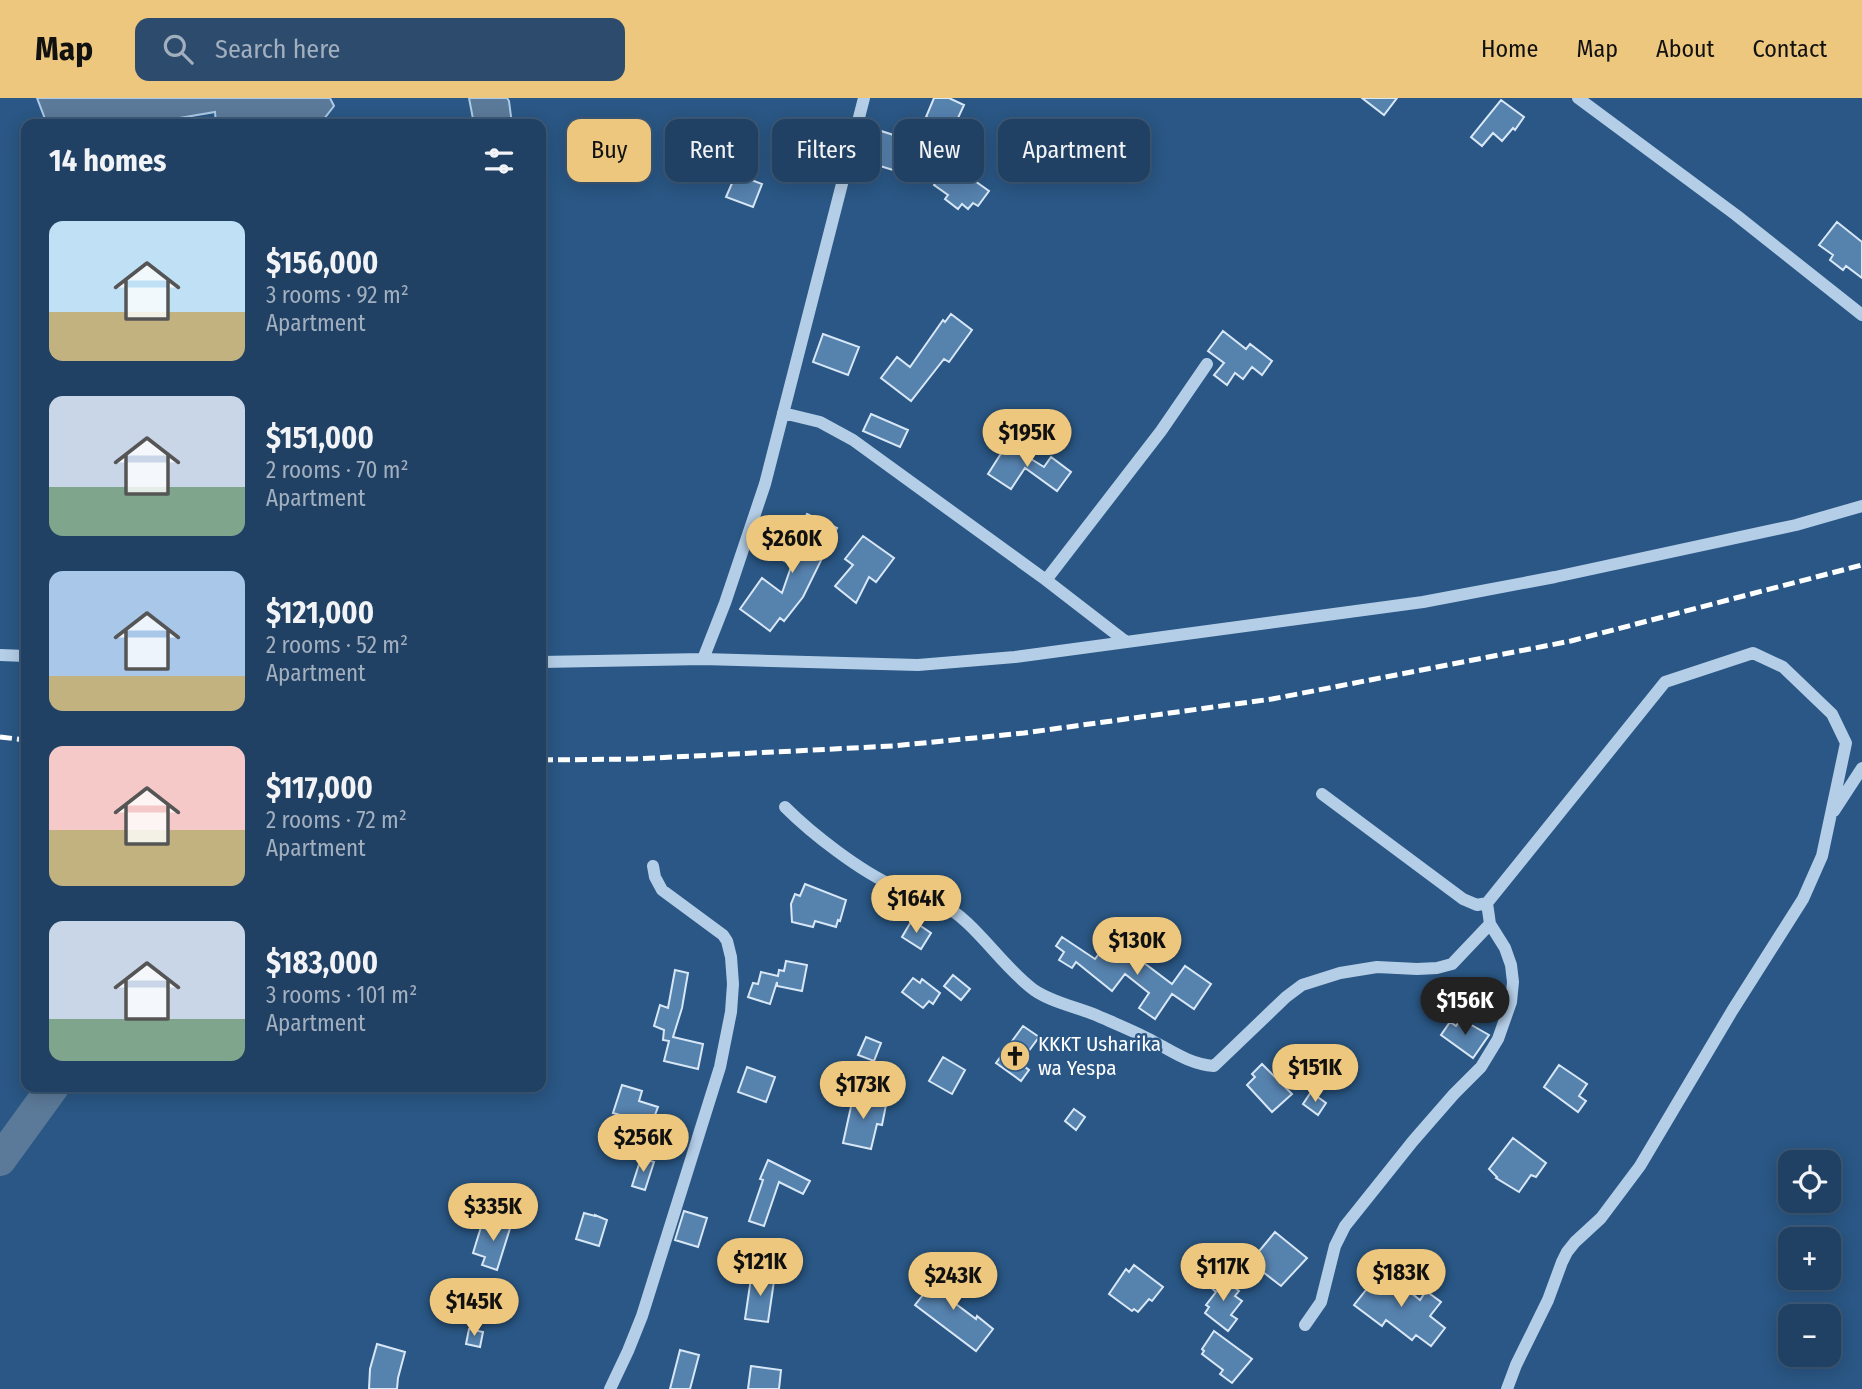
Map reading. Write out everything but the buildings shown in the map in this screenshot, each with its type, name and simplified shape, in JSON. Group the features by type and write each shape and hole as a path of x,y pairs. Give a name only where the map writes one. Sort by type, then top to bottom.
{"street":[{"path":"704,659 765,484 864,98"},
{"path":"1578,98 1736,215 1862,315"},
{"path":"1046,580 1161,431 1208,365"},
{"path":"783,413 820,422 853,440 1046,580 1125,641"},
{"path":"546,662 704,659 918,665 1015,657 1423,602 1555,577 1796,525 1862,506"},
{"path":"1322,794 1462,899 1477,905 1487,902 1665,682 1753,653 1783,667 1832,714 1846,743 1822,856 1803,899 1732,1011 1640,1166 1601,1218 1567,1252 1507,1389"},
{"path":"0,655 21,656"},
{"path":"1830,817 1862,768"},
{"path":"785,807 801,823 860,867 895,886 936,900 962,918 1036,991 1148,1038 1175,1055 1201,1065 1214,1066 1301,985 1340,973 1377,967 1417,969 1452,964 1490,923"},
{"path":"610,1389 642,1316 720,1067 731,1012 733,984 727,941 718,929 662,890 653,866"},
{"path":"1305,1325 1321,1301 1335,1245 1345,1226 1413,1141 1481,1067 1498,1039 1511,1002 1513,982 1505,948 1490,923 1487,902"}],"water":[{"path":"37,98 330,98 334,106 324,119 216,119 215,112 174,119 45,119"},
{"path":"469,98 507,98 509,101 511,119 473,119"}],"waterway":[{"path":"0,1160 49,1092"}],"railway":[{"path":"546,760 634,759 893,746 1024,733 1272,699 1571,641 1862,565"},
{"path":"0,737 21,739"}],"place":[{"name":"KKKT Usharika wa Yespa","path":"1015,1056"}]}
